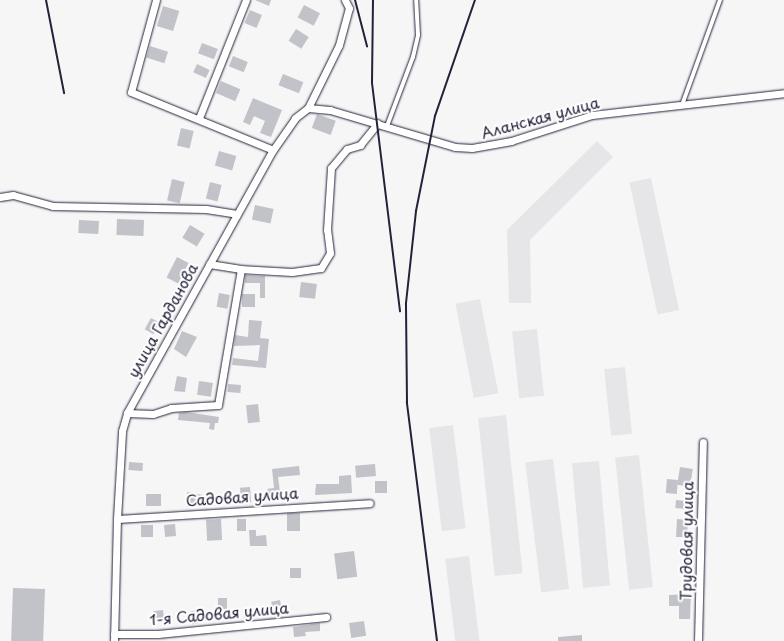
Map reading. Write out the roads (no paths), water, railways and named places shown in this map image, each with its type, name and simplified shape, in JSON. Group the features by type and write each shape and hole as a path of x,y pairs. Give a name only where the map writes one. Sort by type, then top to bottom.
{"street":[{"path":"156,0 130,92 200,118 273,150"},
{"path":"200,118 246,0"},
{"name":"улица Гарданова","path":"114,637 117,519 122,431 127,413 273,150 295,118 308,108 339,45 349,8 345,0"},
{"name":"Аланская улица","path":"308,108 330,110 455,146 472,148 511,141 592,115 784,93"},
{"path":"210,264 292,272 321,268 330,253 327,230 331,168 347,149 360,145 378,123"},
{"path":"0,197 13,195 53,206 206,209 237,214"},
{"path":"127,413 153,414 171,408 218,405 242,269 238,268"},
{"name":"Трудовая улица","path":"698,641 703,442"},
{"name":"Садовая улица","path":"117,519 369,503"},
{"name":"1-я Садовая улица","path":"114,637 326,617"}],"lane":[{"path":"387,126 413,57 418,35 416,0"},
{"path":"682,105 720,0"}],"railway":[{"path":"46,0 64,93"},
{"path":"355,0 367,46"},
{"path":"373,0 372,83 400,311"},
{"path":"437,641 407,402 406,303 416,211 435,116 475,0"}]}
